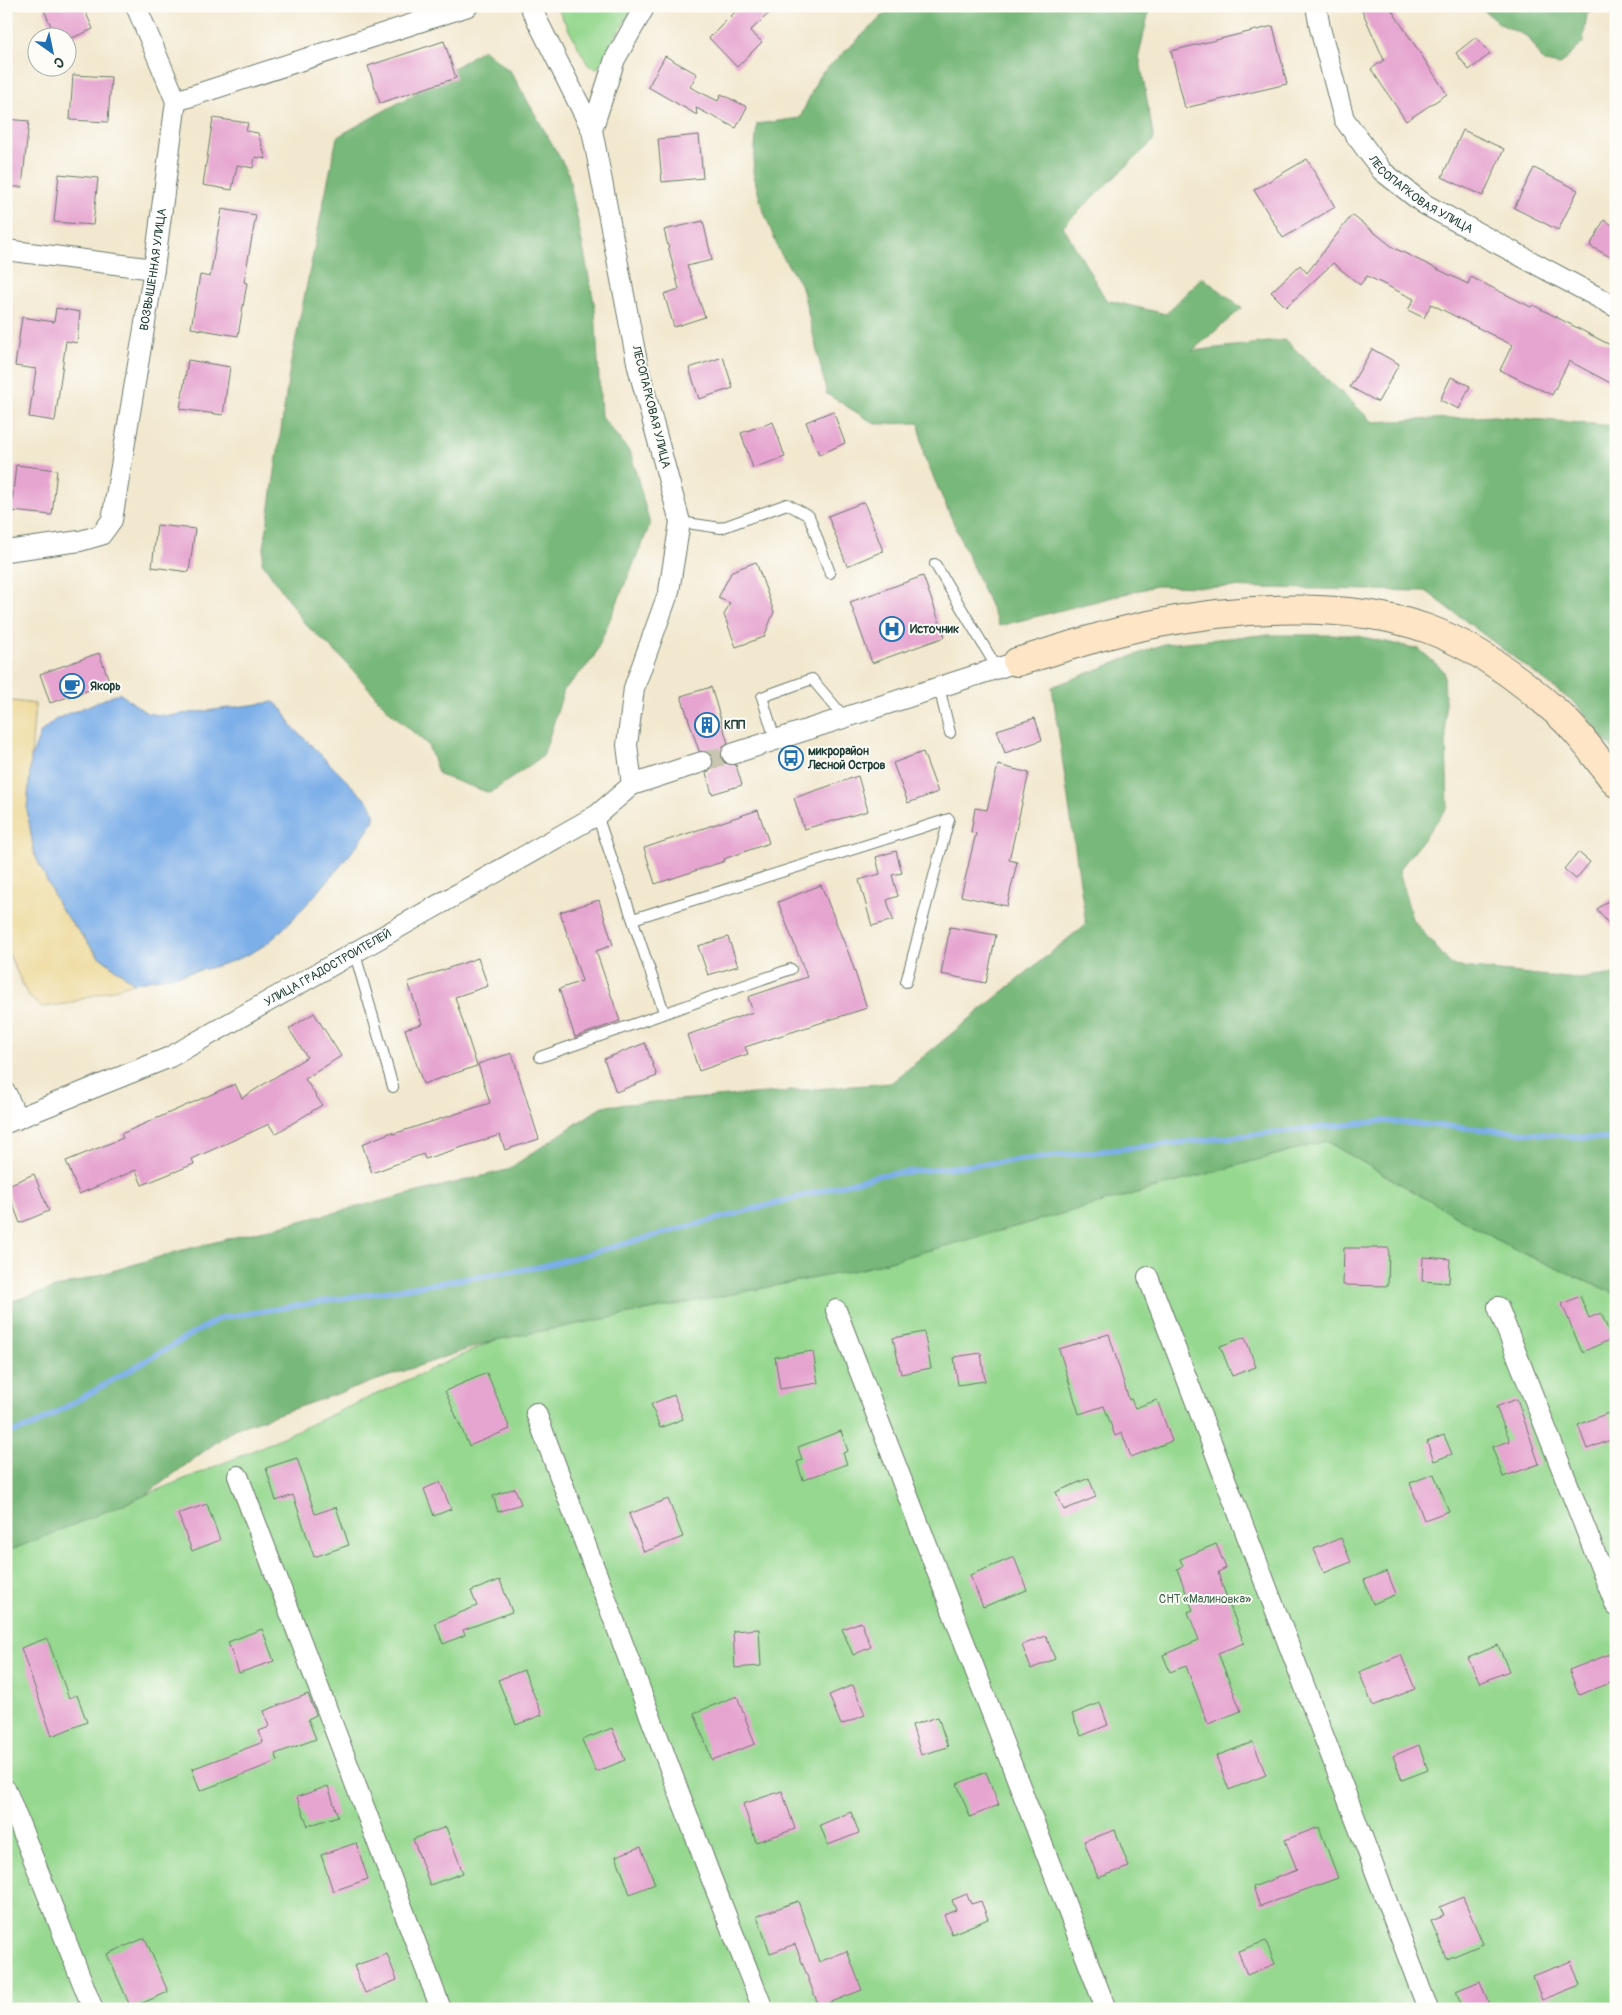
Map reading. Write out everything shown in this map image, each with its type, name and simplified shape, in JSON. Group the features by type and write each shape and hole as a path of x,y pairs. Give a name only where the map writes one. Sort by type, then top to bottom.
{"street":[{"path":"136,6 176,101 468,6"},
{"path":"530,6 592,130"},
{"name":"ЛЕСОПАРКОВАЯ УЛИЦА","path":"632,785 626,745 634,688 669,591 680,522 638,367 592,130 615,59 645,6"},
{"name":"ЛЕСОПАРКОВАЯ УЛИЦА","path":"1316,6 1344,119 1382,171 1424,204 1616,307"},
{"name":"ВОЗВЫШЕННАЯ УЛИЦА","path":"6,551 80,541 101,535 112,520 154,269 176,101"},
{"path":"6,250 154,269"},
{"path":"732,754 1007,665 1123,630 1204,616 1295,610 1334,611 1399,621 1454,640 1506,671 1554,709 1616,783"},
{"path":"632,785 702,762"},
{"name":"УЛИЦА ГРАДОСТРОИТЕЛЕЙ","path":"12,1121 170,1057 598,815 632,785"},
{"path":"6,1093 12,1121"},
{"path":"1148,1277 1428,2009"},
{"path":"1498,1307 1616,1606"},
{"path":"836,1310 1106,2009"},
{"path":"536,1413 710,1875 763,2009"},
{"path":"238,1476 442,2009"},
{"path":"6,1790 93,2009"}],"lane":[{"path":"680,522 721,528 788,504 809,516 830,573"},
{"path":"935,564 1007,665"},
{"path":"775,739 762,697 812,680 844,717"},
{"path":"939,687 950,733"},
{"path":"598,815 664,1012"},
{"path":"633,919 949,818 906,982"},
{"path":"355,954 393,1087"},
{"path":"540,1057 664,1012 791,970"}],"green space":[{"path":"556,6 634,6 615,37 605,63 601,67 594,68 588,65"},
{"path":"893,6 1150,6 1139,55 1154,140 1063,226 1106,300 1166,314 1202,277 1242,308 1192,351 1285,340 1373,422 1495,416 1616,426 1616,754 1578,706 1426,591 1156,586 999,626 924,456 919,423 875,424 827,394 802,287 779,251 761,204 753,172 757,124 800,118 819,76"},
{"path":"1600,6 1587,14 1583,43 1560,65 1544,62 1528,37 1500,24 1480,7"},
{"path":"483,49 511,72 568,172 595,308 601,416 631,454 650,525 593,659 564,690 543,756 490,793 439,775 428,745 389,711 341,657 305,624 262,562 290,367 337,137 416,93"},
{"path":"1262,635 1353,635 1419,649 1444,671 1448,807 1399,870 1412,919 1452,966 1578,979 1616,974 1616,1294 1513,1249 1326,1141 861,1269 495,1340 234,1429 144,1496 6,1552 6,1303 179,1251 507,1170 603,1106 891,1083 1086,924 1052,687 1164,644"},
{"name":"СНТ «Малиновка»","path":"1326,1141 1513,1249 1616,1294 1616,2009 6,2009 6,1552 243,1455 495,1340 861,1269"}],"sand":[{"path":"6,700 35,704 27,809 34,853 59,907 98,956 134,983 66,1004 42,1007 28,996 6,948"}],"water":[{"path":"119,693 147,713 167,716 274,702 283,710 292,726 371,805 374,819 357,845 306,905 265,945 218,966 134,983 99,956 59,907 34,853 27,809 31,758 41,732 56,719"}],"building":[{"path":"54,6 83,6 93,29 78,35 78,28 52,28 44,10"},
{"path":"741,6 777,6 750,31 762,42 737,67 709,38"},
{"path":"1360,6 1389,6 1447,94 1406,121 1371,69 1384,60"},
{"path":"1273,26 1287,84 1185,108 1171,51"},
{"path":"1476,37 1490,54 1469,70 1456,53"},
{"path":"444,41 456,78 380,103 368,66"},
{"path":"665,56 697,74 690,87 718,101 721,94 747,107 736,128 696,108 697,115 648,87"},
{"path":"78,75 111,77 108,122 70,120 73,78 78,78"},
{"path":"213,118 248,123 246,131 258,133 266,159 255,157 253,168 237,165 232,190 203,185"},
{"path":"6,119 29,121 22,187 6,187"},
{"path":"1463,130 1504,149 1483,196 1442,177"},
{"path":"699,135 703,178 662,182 658,139"},
{"path":"1307,159 1335,207 1283,238 1254,190"},
{"path":"1534,168 1578,190 1558,230 1514,208"},
{"path":"59,174 98,178 93,225 54,222"},
{"path":"222,209 256,215 244,282 247,283 238,336 191,328 200,275 210,277"},
{"path":"1352,215 1394,248 1468,284 1471,277 1531,307 1533,305 1616,348 1616,386 1569,361 1552,395 1500,370 1512,345 1431,304 1424,318 1408,310 1414,299 1367,276 1360,285 1333,263 1286,307 1271,292 1300,265 1307,273"},
{"path":"1604,220 1616,227 1616,260 1590,246"},
{"path":"703,221 712,260 687,266 705,317 674,327 664,294 679,289 664,230"},
{"path":"56,308 80,312 77,343 66,341 55,421 29,417 36,369 15,366 22,317 54,322"},
{"path":"1372,349 1399,364 1378,402 1350,387"},
{"path":"723,357 733,388 699,399 689,368"},
{"path":"188,360 230,367 223,415 180,409"},
{"path":"1451,377 1470,386 1459,409 1440,400"},
{"path":"833,411 845,443 819,455 806,422"},
{"path":"773,422 785,457 753,468 741,433"},
{"path":"16,465 57,470 52,515 11,511"},
{"path":"864,502 883,551 847,566 828,516"},
{"path":"157,525 195,529 189,572 152,567"},
{"path":"756,562 774,612 764,637 736,647 724,615 730,603 718,598 732,571"},
{"path":"923,576 945,637 872,663 850,602"},
{"path":"99,653 110,683 50,703 40,674"},
{"name":"КПП","path":"711,687 728,743 723,746 721,757 724,763 736,765 742,785 712,794 706,773 711,770 713,759 710,753 699,751 681,696"},
{"path":"1035,718 1042,740 1005,753 997,730"},
{"path":"923,752 938,792 908,803 893,763"},
{"path":"998,765 1029,773 1009,860 1017,862 1007,906 961,896 976,833 971,832 975,808 987,810"},
{"path":"858,776 868,811 804,829 794,798"},
{"path":"758,810 769,843 724,859 725,861 655,884 644,848"},
{"path":"896,851 902,873 892,875 898,896 887,900 893,920 872,926 859,880 880,874 876,857"},
{"path":"1578,852 1590,862 1576,879 1564,869"},
{"path":"821,885 850,957 867,1008 745,1047 748,1054 699,1071 687,1035 753,1012 748,997 807,977 778,902"},
{"path":"1616,895 1616,933 1597,909"},
{"path":"599,900 613,945 596,951 620,1021 575,1037 559,989 582,981 560,912"},
{"path":"950,927 996,935 986,983 941,974"},
{"path":"728,937 738,966 708,975 698,946"},
{"path":"478,958 488,986 455,997 477,1066 423,1084 405,1029 422,1024 408,982"},
{"path":"314,1013 341,1056 305,1079 322,1105 275,1134 269,1124 192,1159 194,1164 142,1185 136,1170 79,1194 66,1161 123,1138 121,1134 235,1084 242,1098 307,1057 289,1029"},
{"path":"645,1043 657,1076 616,1092 604,1059"},
{"path":"512,1053 539,1139 505,1150 500,1135 425,1159 423,1154 372,1173 362,1144 392,1132 393,1134 490,1103 478,1064"},
{"path":"34,1174 49,1211 20,1223 6,1186"},
{"path":"1344,1248 1389,1248 1388,1286 1343,1285"},
{"path":"1423,1257 1450,1259 1449,1283 1422,1281"},
{"path":"1580,1296 1589,1318 1601,1313 1612,1339 1582,1352 1562,1304"},
{"path":"924,1332 931,1368 901,1374 893,1338"},
{"path":"1109,1334 1129,1400 1131,1399 1135,1408 1157,1400 1172,1441 1131,1457 1122,1433 1115,1436 1104,1406 1079,1414 1059,1349"},
{"path":"1245,1337 1256,1367 1232,1376 1220,1346"},
{"path":"813,1351 818,1383 780,1389 775,1357"},
{"path":"981,1353 985,1381 958,1385 954,1357"},
{"path":"487,1373 510,1429 469,1446 445,1391"},
{"path":"674,1395 683,1419 660,1428 651,1404"},
{"path":"1517,1399 1539,1464 1503,1477 1492,1447 1510,1441 1496,1407"},
{"path":"1608,1413 1616,1438 1587,1449 1578,1425"},
{"path":"841,1431 848,1451 843,1453 847,1464 803,1480 797,1462 802,1460 798,1447"},
{"path":"1444,1435 1452,1454 1434,1461 1427,1442"},
{"path":"297,1458 315,1514 336,1507 349,1545 314,1557 293,1495 276,1501 266,1468"},
{"path":"1434,1474 1449,1511 1424,1520 1410,1483"},
{"path":"1089,1478 1096,1497 1064,1510 1056,1492"},
{"path":"440,1482 451,1509 434,1516 424,1489"},
{"path":"515,1488 521,1504 498,1512 493,1496"},
{"path":"668,1499 683,1537 644,1552 629,1514"},
{"path":"207,1504 220,1540 192,1551 178,1514"},
{"path":"1341,1538 1351,1562 1324,1573 1314,1549"},
{"path":"1216,1544 1226,1568 1218,1572 1244,1643 1218,1653 1241,1711 1208,1724 1186,1666 1170,1672 1163,1655 1199,1640 1188,1612 1193,1610 1177,1569 1183,1566 1180,1559"},
{"path":"1014,1557 1027,1590 983,1607 970,1575"},
{"path":"1387,1571 1396,1594 1373,1604 1364,1580"},
{"path":"500,1580 512,1612 463,1630 465,1635 443,1644 435,1623 477,1606 471,1591"},
{"path":"861,1622 871,1647 853,1655 842,1629"},
{"path":"262,1629 274,1661 239,1673 228,1642"},
{"path":"759,1629 761,1666 735,1668 733,1631"},
{"path":"1046,1636 1055,1659 1031,1669 1022,1645"},
{"path":"47,1638 69,1698 77,1695 87,1722 52,1736 21,1648"},
{"path":"1498,1645 1509,1671 1480,1683 1468,1658"},
{"path":"1610,1654 1616,1669 1616,1681 1579,1695 1569,1670"},
{"path":"1401,1655 1415,1689 1373,1706 1359,1672"},
{"path":"524,1670 542,1715 516,1725 498,1680"},
{"path":"853,1685 865,1715 841,1725 829,1695"},
{"path":"308,1694 316,1715 308,1719 316,1739 275,1754 278,1761 200,1791 192,1769 263,1742 259,1731 269,1727 264,1711"},
{"path":"737,1696 755,1744 712,1760 694,1713"},
{"path":"1100,1703 1108,1725 1081,1736 1072,1714"},
{"path":"938,1717 948,1747 921,1755 912,1725"},
{"path":"612,1728 625,1760 596,1772 582,1740"},
{"path":"1253,1742 1266,1775 1229,1790 1216,1756"},
{"path":"1419,1745 1428,1770 1402,1780 1393,1756"},
{"path":"986,1772 999,1805 970,1817 957,1784"},
{"path":"328,1786 338,1816 308,1826 297,1797"},
{"path":"782,1791 795,1829 756,1842 743,1804"},
{"path":"851,1812 859,1833 828,1845 820,1825"},
{"path":"446,1827 463,1873 430,1885 413,1839"},
{"path":"1319,1827 1338,1878 1260,1906 1253,1887 1297,1870 1285,1840"},
{"path":"1115,1830 1129,1867 1098,1878 1084,1841"},
{"path":"356,1843 368,1879 333,1891 321,1855"},
{"path":"641,1847 655,1884 630,1894 616,1856"},
{"path":"967,1894 971,1904 981,1901 988,1919 952,1934 944,1915 956,1910 952,1900"},
{"path":"1463,1897 1483,1944 1447,1959 1431,1921 1444,1916 1440,1907"},
{"path":"798,1901 819,1962 847,1951 862,1990 819,2007 795,1944 770,1953 757,1916"},
{"path":"145,1938 168,1992 131,2008 107,1954"},
{"path":"1266,1941 1275,1964 1247,1975 1238,1951"},
{"path":"387,1954 397,1980 365,1993 354,1966"},
{"path":"1571,1961 1580,1985 1542,2000 1533,1976"},
{"path":"1480,1981 1491,2009 1463,2009 1456,1991"}],"waterway":[{"path":"6,1434 33,1426 220,1318 539,1267 880,1175 1382,1121 1603,1139 1616,1138"}],"tunnel":[{"path":"702,762 732,754"}],"place":[{"name":"Источник","path":"892,629"},
{"name":"Якорь","path":"72,686"},
{"name":"КПП","path":"707,725"},
{"name":"микрорайон Лесной Остров","path":"791,758"}]}
